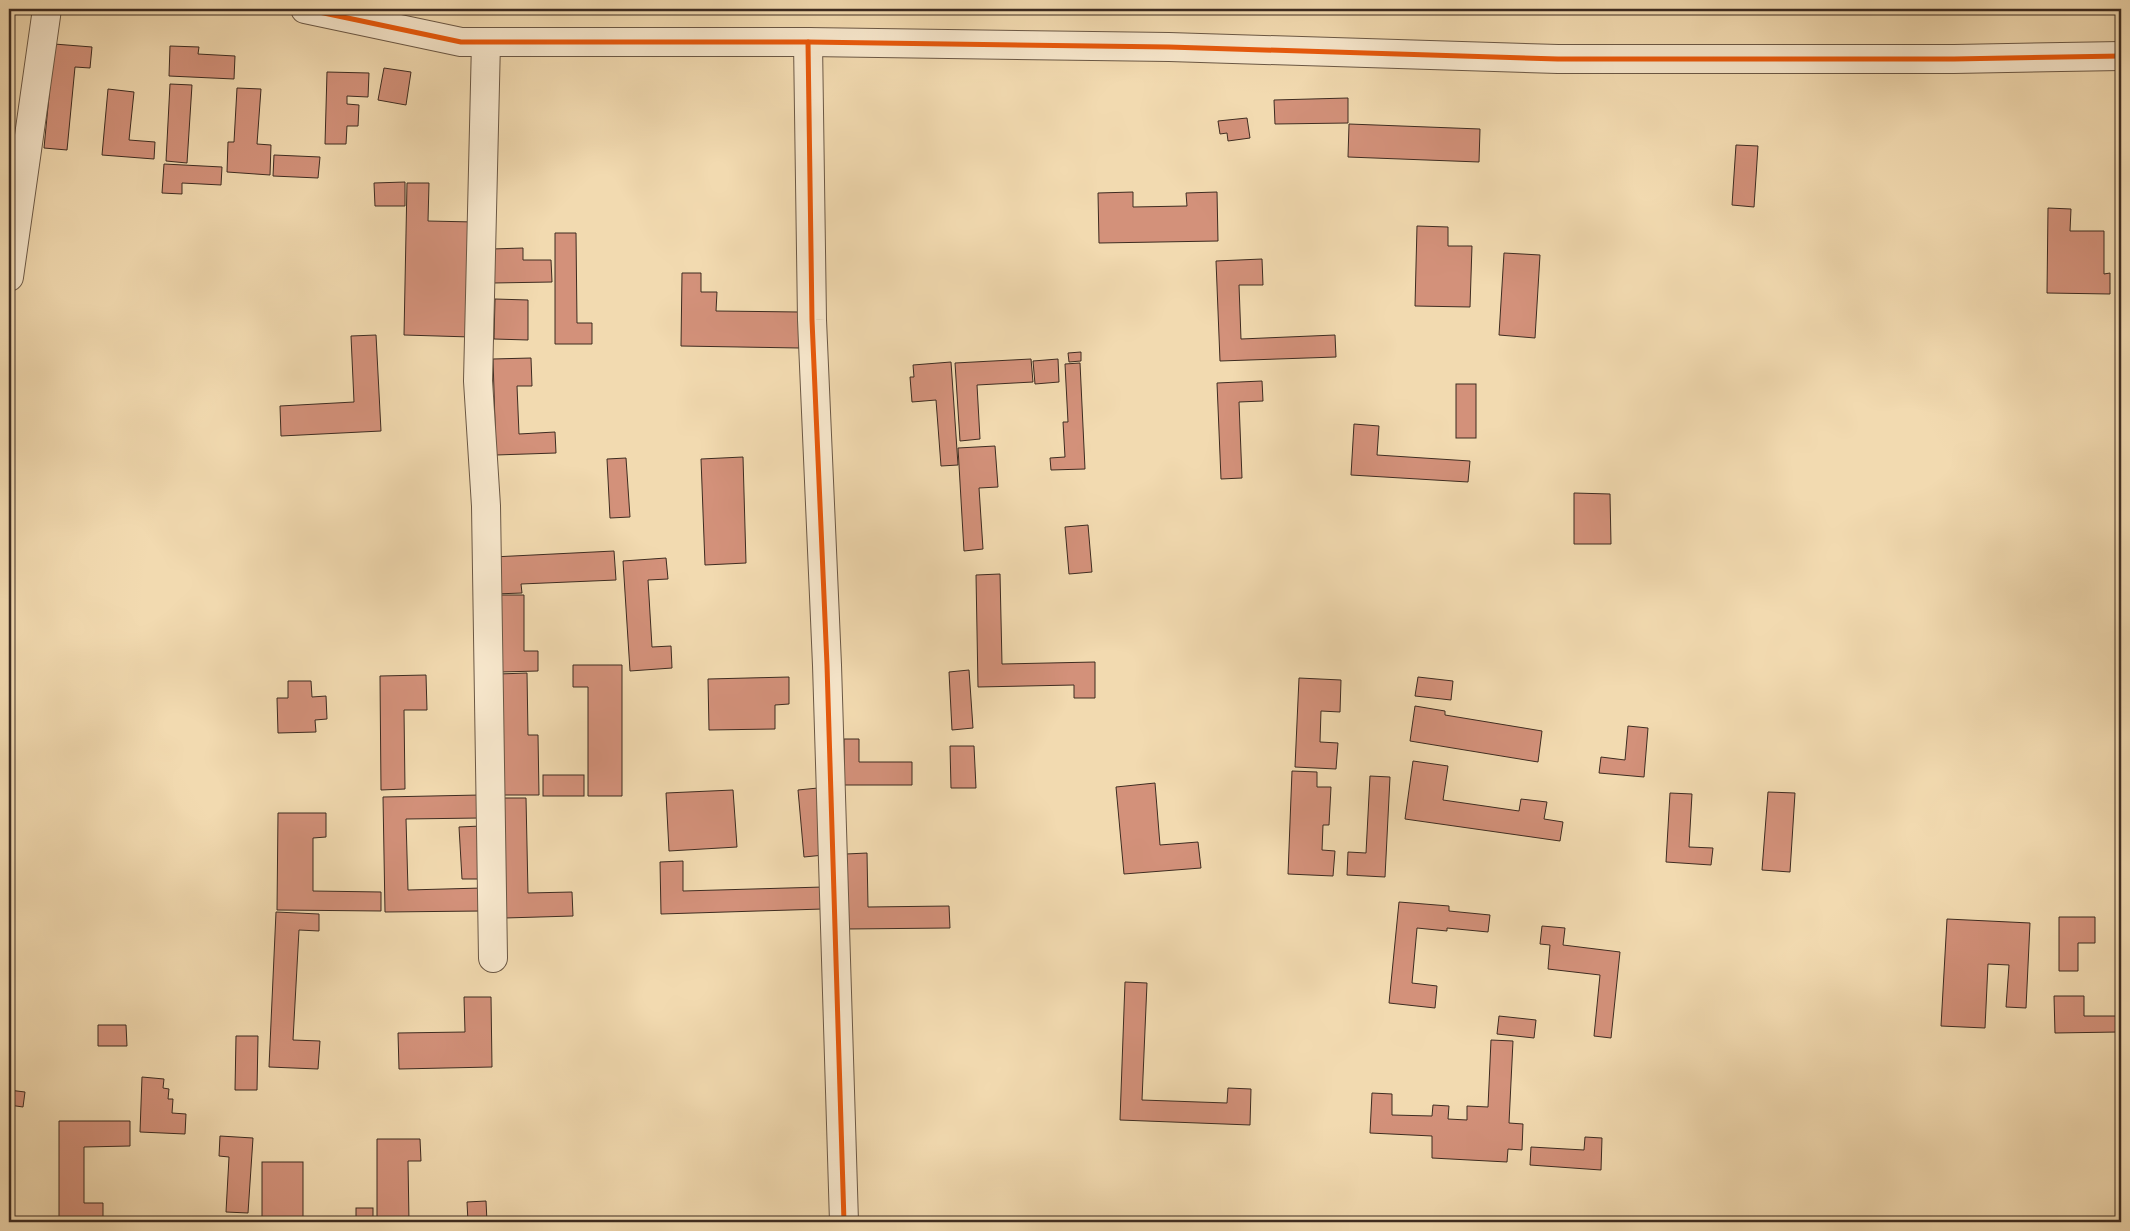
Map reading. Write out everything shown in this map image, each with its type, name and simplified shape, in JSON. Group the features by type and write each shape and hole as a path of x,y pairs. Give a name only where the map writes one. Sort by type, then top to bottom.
{"street":[{"path":"9,277 47,9"},
{"path":"306,9 461,42 808,42 1169,47 1568,59 1954,59 2121,56"},
{"path":"486,42 478,381 486,506 492,958"},
{"path":"808,42 812,320 828,665 844,1222"}],"building":[{"path":"54,44 92,47 90,68 75,67 67,150 44,148"},
{"path":"170,46 199,47 198,54 235,56 234,79 169,76"},
{"path":"384,68 411,72 406,105 378,100"},
{"path":"327,72 369,73 368,97 347,96 347,104 359,105 358,126 347,126 346,144 325,144"},
{"path":"170,84 192,85 187,163 166,161"},
{"path":"237,88 261,89 257,144 271,145 270,175 227,172 228,142 234,142"},
{"path":"108,89 134,92 129,140 155,142 154,159 102,155"},
{"path":"1348,98 1348,123 1275,124 1274,100"},
{"path":"1247,118 1250,138 1228,141 1227,133 1220,134 1218,121"},
{"path":"1349,124 1480,129 1479,162 1348,157"},
{"path":"1736,145 1758,146 1754,207 1732,205"},
{"path":"274,155 320,157 318,178 273,176"},
{"path":"164,164 222,167 221,185 182,183 182,194 162,193"},
{"path":"405,182 405,206 375,206 374,183"},
{"path":"407,183 429,183 428,221 474,222 471,337 404,335"},
{"path":"1133,192 1133,207 1187,206 1186,193 1217,192 1218,241 1099,243 1098,193"},
{"path":"2048,208 2071,209 2070,231 2104,231 2104,274 2110,273 2110,294 2047,293"},
{"path":"1417,226 1448,227 1448,246 1472,246 1470,307 1415,306"},
{"path":"555,233 576,233 577,323 592,323 592,344 555,344"},
{"path":"523,248 523,260 551,260 552,282 493,283 492,249"},
{"path":"1504,253 1540,255 1535,338 1499,335"},
{"path":"1262,259 1263,285 1239,285 1241,339 1335,335 1336,357 1220,361 1216,261"},
{"path":"682,273 701,273 701,292 717,292 716,311 799,312 799,348 681,346"},
{"path":"495,299 528,300 528,340 494,339"},
{"path":"376,335 381,431 281,436 280,406 354,402 351,336"},
{"path":"1081,352 1081,361 1069,362 1068,353"},
{"path":"531,358 532,386 517,386 519,434 555,432 556,453 496,455 493,359"},
{"path":"1031,359 1033,382 977,385 980,439 960,441 955,363"},
{"path":"1058,359 1059,382 1035,384 1033,361"},
{"path":"951,362 958,465 941,466 936,400 912,402 910,377 914,377 913,365"},
{"path":"1080,363 1085,469 1051,470 1050,458 1065,457 1063,422 1068,422 1065,364"},
{"path":"1262,381 1263,401 1239,402 1242,478 1221,479 1217,383"},
{"path":"1456,384 1476,384 1476,438 1456,438"},
{"path":"1354,424 1379,426 1377,455 1470,461 1468,482 1351,475"},
{"path":"995,446 998,487 979,488 983,549 964,551 958,448"},
{"path":"743,457 746,563 705,565 701,459"},
{"path":"626,458 630,517 610,518 607,459"},
{"path":"1574,493 1610,494 1611,544 1574,544"},
{"path":"1088,525 1092,572 1069,574 1065,527"},
{"path":"614,551 616,580 521,584 522,593 495,594 493,557"},
{"path":"666,558 668,579 648,580 652,647 671,646 672,668 630,671 623,561"},
{"path":"1000,574 1002,664 1095,662 1095,698 1074,698 1074,685 978,687 976,575"},
{"path":"500,595 524,595 524,651 538,651 538,671 500,672"},
{"path":"573,665 622,665 622,796 588,796 588,687 573,687"},
{"path":"969,670 973,728 952,730 949,672"},
{"path":"527,673 528,735 538,735 539,795 502,795 499,674"},
{"path":"426,675 427,710 404,710 405,789 381,790 380,676"},
{"path":"789,677 789,704 775,705 775,729 709,730 708,679"},
{"path":"1418,677 1453,681 1451,700 1415,696"},
{"path":"1299,678 1341,680 1340,712 1321,711 1320,742 1338,743 1336,769 1295,767"},
{"path":"288,681 311,681 312,697 326,696 327,719 315,720 316,732 278,733 277,698 288,698"},
{"path":"1415,706 1445,711 1445,715 1542,731 1538,762 1410,741"},
{"path":"1628,726 1648,728 1644,777 1599,773 1601,757 1625,760"},
{"path":"844,739 859,739 859,762 912,762 912,785 844,785"},
{"path":"950,746 974,746 976,788 951,788"},
{"path":"1413,761 1448,766 1443,800 1519,811 1521,799 1547,802 1544,819 1563,822 1560,841 1405,819"},
{"path":"1292,771 1317,772 1317,787 1331,787 1329,825 1323,825 1322,850 1335,851 1333,876 1288,874"},
{"path":"543,775 584,775 584,796 543,796"},
{"path":"1370,776 1390,777 1385,877 1347,875 1348,852 1366,853"},
{"path":"1155,783 1160,845 1198,842 1201,868 1124,874 1116,787"},
{"path":"818,788 824,855 804,857 798,790"},
{"path":"733,790 737,847 669,851 666,793"},
{"path":"1768,792 1795,793 1790,872 1762,870"},
{"path":"1670,793 1692,794 1689,847 1713,848 1711,865 1666,862"},
{"path":"480,795 480,818 406,819 408,890 482,888 482,911 385,912 383,797"},
{"path":"502,798 526,798 528,893 572,892 573,916 505,918"},
{"path":"278,813 326,813 326,837 313,838 313,891 381,892 381,911 277,910"},
{"path":"481,826 484,879 462,879 459,827"},
{"path":"867,853 868,907 949,906 950,928 846,929 846,854"},
{"path":"683,861 683,891 823,887 823,909 661,914 660,862"},
{"path":"1399,902 1449,906 1449,911 1490,915 1488,932 1447,928 1447,931 1417,928 1412,983 1437,986 1435,1008 1389,1003"},
{"path":"276,912 319,914 319,931 299,930 293,1040 320,1041 318,1069 269,1067"},
{"path":"2059,917 2095,917 2095,943 2078,943 2078,971 2059,971"},
{"path":"1947,919 2030,923 2026,1008 2006,1007 2009,965 1988,964 1985,1028 1941,1026"},
{"path":"1542,926 1565,928 1563,945 1620,952 1611,1038 1594,1036 1600,975 1548,969 1550,945 1540,944"},
{"path":"1125,982 1147,983 1142,1100 1227,1103 1228,1088 1251,1089 1250,1125 1120,1120"},
{"path":"2054,996 2084,996 2084,1016 2118,1016 2118,1032 2055,1033"},
{"path":"464,997 491,997 492,1067 399,1069 398,1033 465,1032"},
{"path":"1499,1016 1536,1020 1534,1038 1497,1034"},
{"path":"98,1025 126,1025 127,1046 98,1046"},
{"path":"236,1036 258,1036 257,1090 235,1090"},
{"path":"1491,1040 1513,1041 1509,1123 1523,1124 1522,1150 1508,1149 1507,1162 1432,1158 1432,1136 1370,1133 1372,1093 1392,1094 1392,1115 1432,1116 1433,1105 1449,1106 1448,1119 1467,1120 1467,1106 1488,1107"},
{"path":"142,1077 164,1079 163,1088 169,1089 168,1099 173,1099 172,1113 186,1114 185,1134 140,1132"},
{"path":"9,1090 25,1092 23,1107 9,1105"},
{"path":"59,1121 130,1121 130,1146 84,1147 84,1203 103,1203 103,1221 59,1221"},
{"path":"220,1136 253,1138 248,1213 226,1212 229,1157 219,1156"},
{"path":"1585,1137 1602,1138 1601,1170 1530,1165 1531,1147 1584,1150"},
{"path":"377,1139 420,1139 421,1161 408,1161 409,1222 377,1222"},
{"path":"262,1162 303,1162 303,1222 262,1222"},
{"path":"486,1201 487,1222 468,1222 467,1202"},
{"path":"356,1208 373,1208 373,1222 356,1222"}],"cycle path":[{"path":"305,9 461,42 808,42 1169,47 1558,59 1954,59 2121,56"},
{"path":"808,42 812,320 827,665 844,1222"}]}
